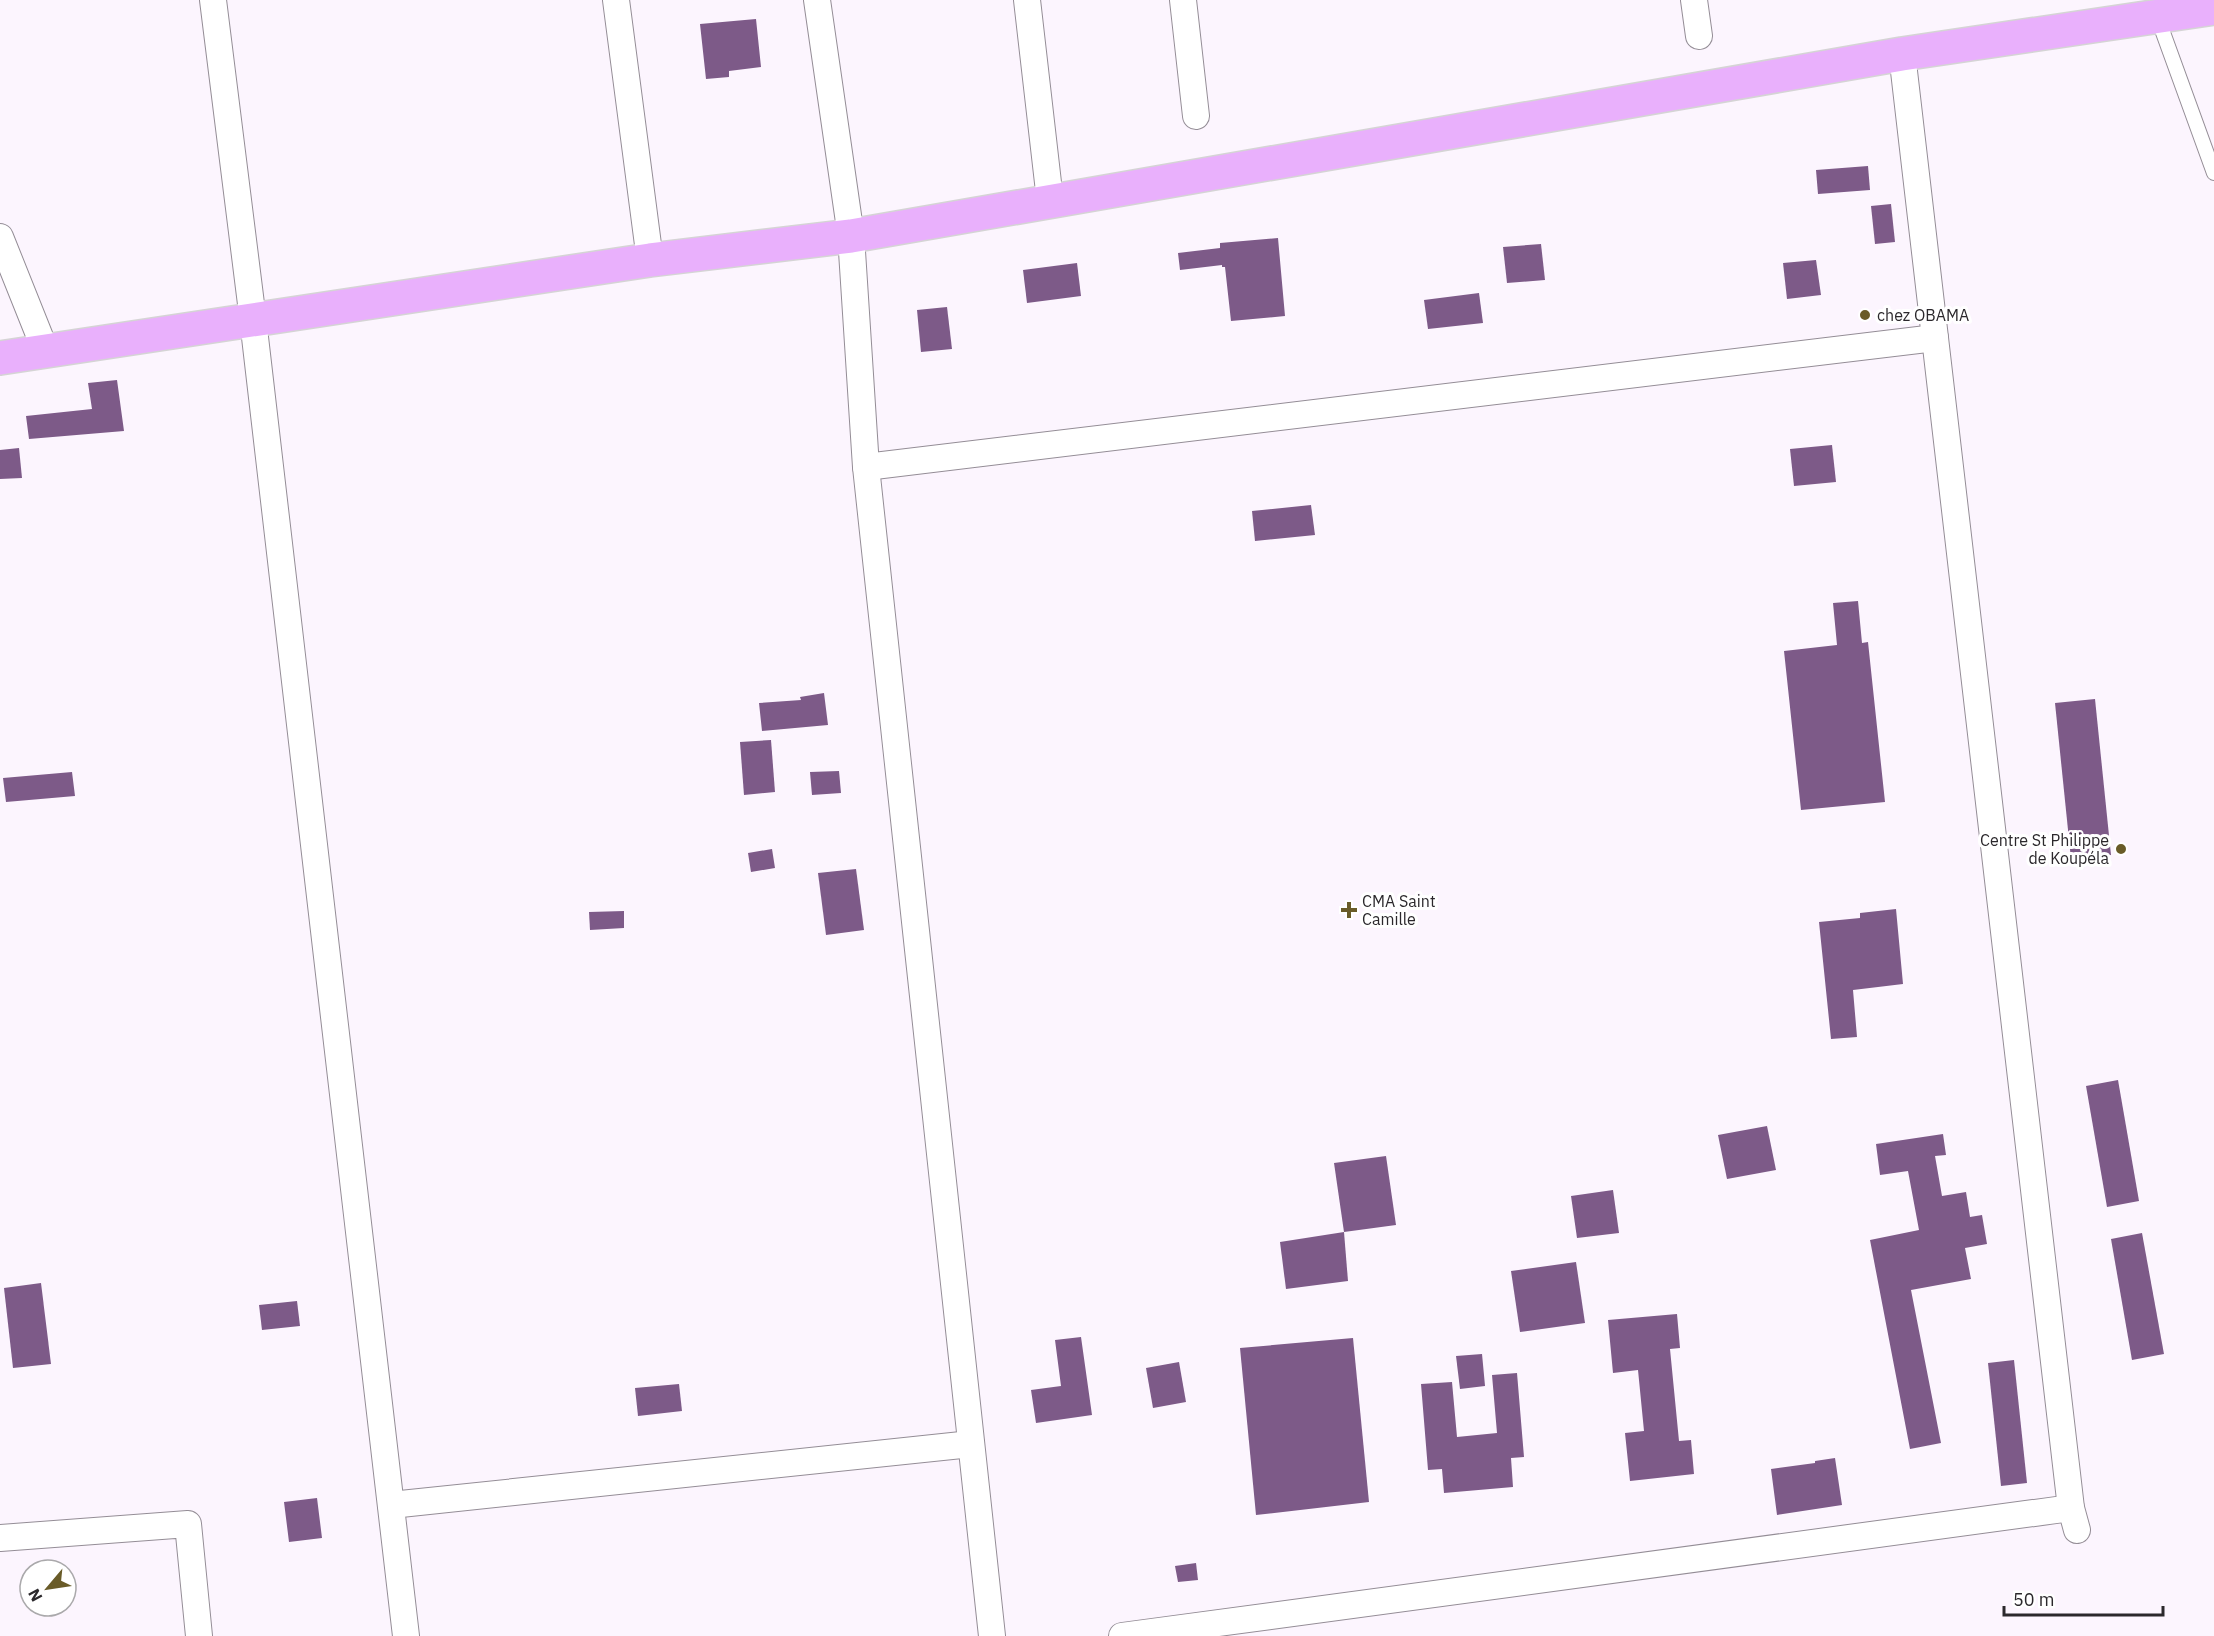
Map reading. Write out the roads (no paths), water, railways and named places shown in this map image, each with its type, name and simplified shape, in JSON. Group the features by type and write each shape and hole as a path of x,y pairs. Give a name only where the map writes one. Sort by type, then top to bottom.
{"highway":[{"path":"0,358 650,260 851,236 1902,54 2214,8"}],"street":[{"path":"218,0 213,0 253,320 406,1636"},
{"path":"616,0 650,260"},
{"path":"817,0 851,236 866,467 992,1636"},
{"path":"1027,0 1050,200"},
{"path":"1183,0 1196,116"},
{"path":"1694,0 1699,36"},
{"path":"1122,1636 2074,1519 1902,54"},
{"path":"0,237 45,352"},
{"path":"866,467 1935,339"},
{"path":"391,1505 971,1444"},
{"path":"0,1538 188,1524 200,1636"}],"lane":[{"path":"2157,16 2214,172"}],"place":[{"name":"chez OBAMA","path":"1865,315"},
{"name":"Centre St Philippe de Koupéla","path":"2121,849"},
{"name":"CMA Saint Camille","path":"1349,910"}]}
